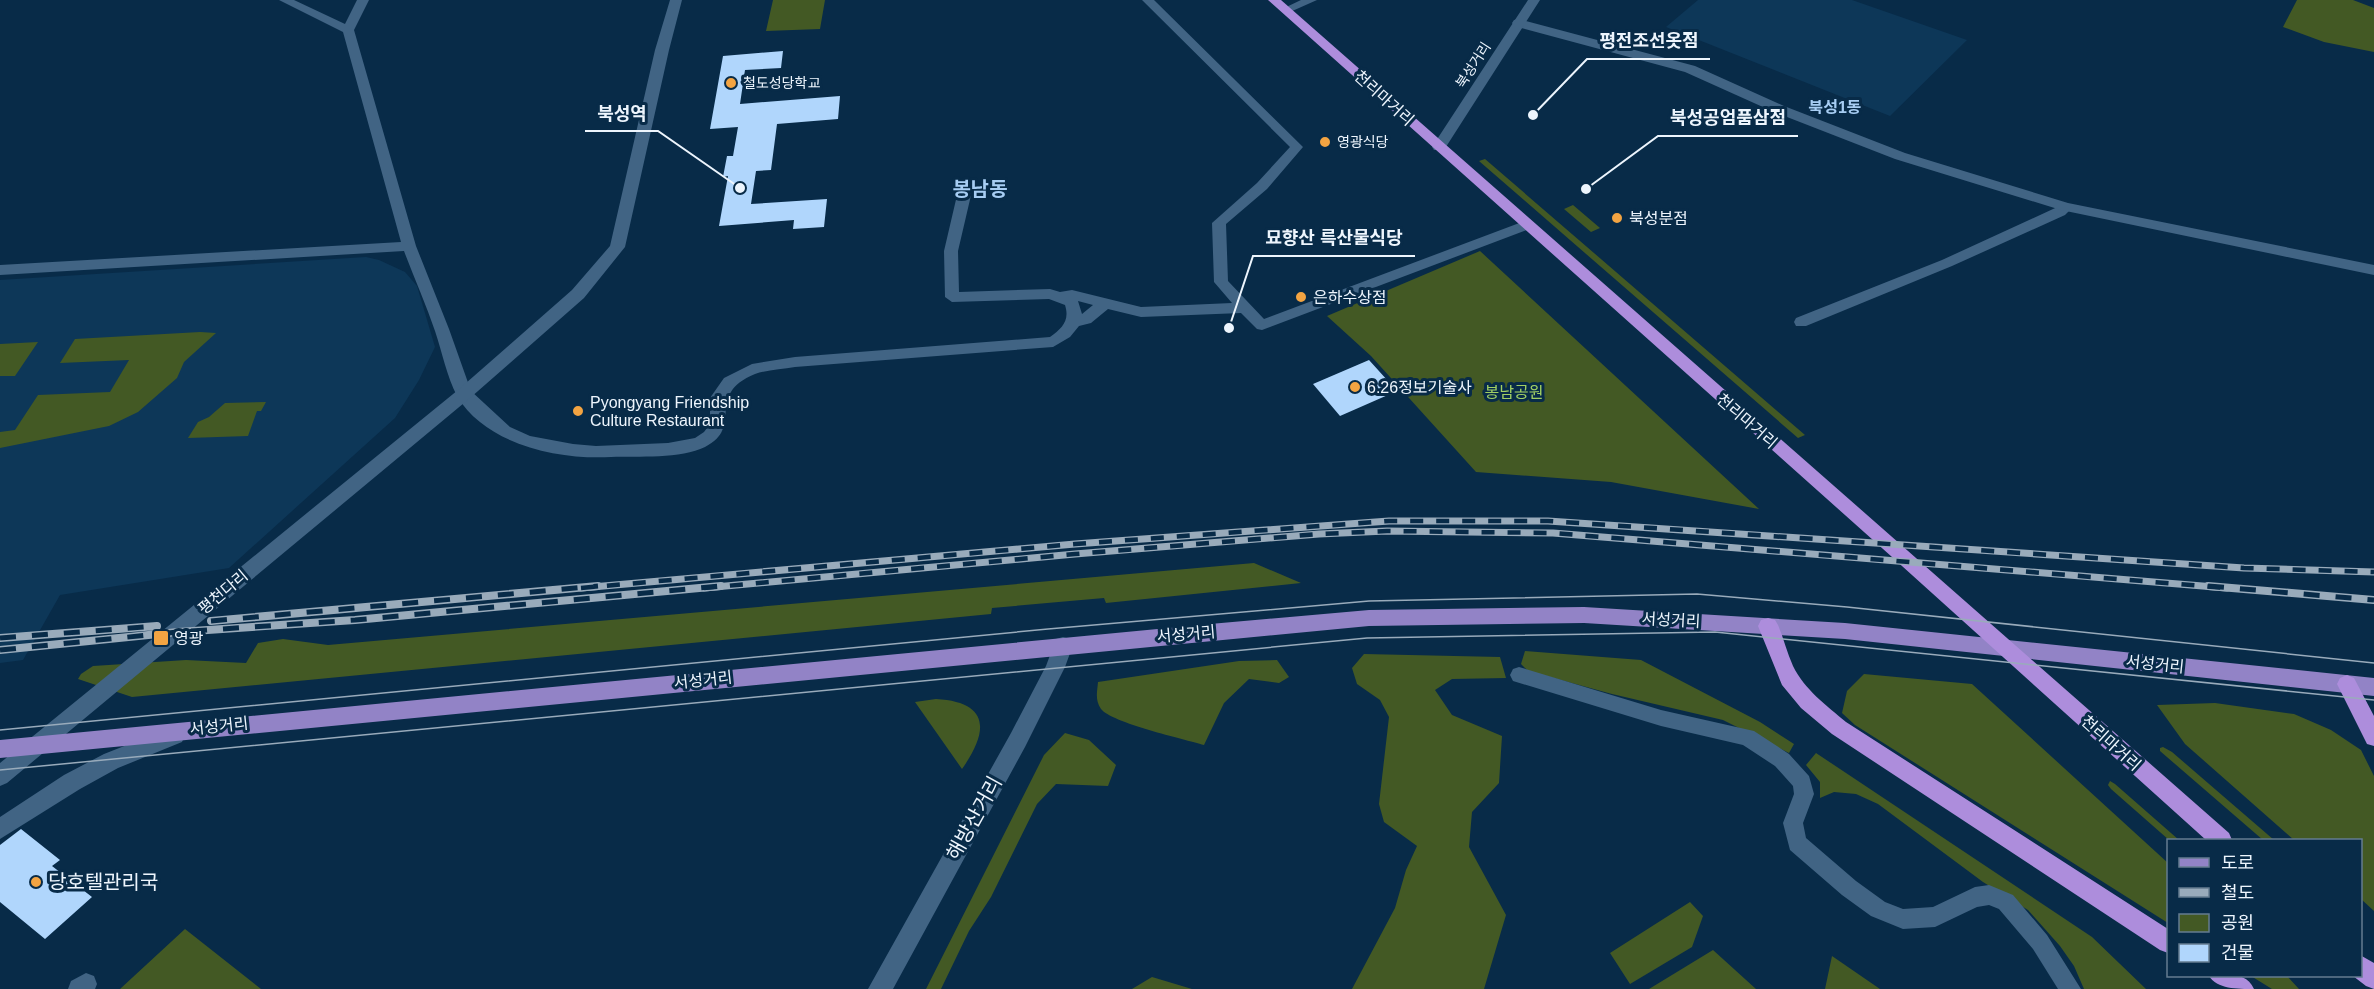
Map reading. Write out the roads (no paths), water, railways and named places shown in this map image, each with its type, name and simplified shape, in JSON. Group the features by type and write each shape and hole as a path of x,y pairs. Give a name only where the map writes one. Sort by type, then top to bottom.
{"highway":[{"name":"천리마거리","path":"1280,5 2220,839"},
{"path":"1768,626 1776,638 1785,671 1813,706 1839,728 2167,941"},
{"path":"2347,684 2374,737"},
{"path":"2362,967 2374,978"},
{"path":"2224,977 2242,989"}],"main road":[{"name":"서성거리","path":"0,749 1063,645 1368,618 1470,615 1584,615 1845,631 2374,687"}],"street":[{"path":"285,0 348,30"},
{"path":"363,0 348,30 409,246 442,329 464,393 483,414 504,431 527,441 596,452 668,449 699,443 710,436 718,425 718,398 729,382 752,369 795,362 1053,342 1066,333 1074,322 1076,311 1071,302 1050,294 952,297 951,251 965,191"},
{"name":"평천다리","path":"0,776 464,393 578,294 617,247 662,50 676,0"},
{"path":"1148,0 1297,147 1262,186 1219,223 1221,282 1262,325 1527,225"},
{"path":"1280,5 1311,0"},
{"name":"북성거리","path":"1439,147 1534,0"},
{"path":"1518,23 1690,69 1779,109 1900,156 2066,207 2374,270"},
{"path":"1801,322 1947,263 2060,212 2066,207"},
{"path":"0,270 409,246"},
{"path":"1057,297 1072,295 1141,312 1244,308"},
{"path":"1074,322 1086,319 1105,303"},
{"name":"해방산거리","path":"880,989 1018,740 1055,667 1063,645"},
{"path":"1519,675 1661,717 1747,737 1782,760 1802,782 1804,794 1793,823 1797,843 1849,888 1878,909 1903,919 1935,917 1975,897 1989,895 2006,902 2040,942 2070,989"},
{"path":"0,829 72,782 111,761 167,736 217,726"}],"tram line":[{"path":"0,730 1048,629 1369,601 1697,594 1847,607 2374,663"},
{"path":"0,770 1367,638 1715,632 2374,700"}],"railway":[{"path":"581,588 1075,544 1389,521 1548,521 2244,568 2374,572"},
{"path":"704,588 1075,554 1319,534 1387,531 1553,533 2227,588"},
{"path":"211,621 598,586"},
{"path":"0,650 178,632 355,620 721,586"},
{"path":"2208,586 2374,600"},
{"path":"0,638 157,626"}],"place":[{"name":"철도성당학교","path":"731,83"},
{"name":"평전조선옷점","path":"1533,115"},
{"name":"영광식당","path":"1325,142"},
{"name":"북성역","path":"740,188"},
{"name":"북성공엄품삼점","path":"1586,189"},
{"name":"북성분점","path":"1617,218"},
{"name":"은하수상점","path":"1301,297"},
{"name":"묘향산 륵산물식당","path":"1229,328"},
{"name":"6.26정보기술사","path":"1355,387"},
{"name":"Pyongyang Friendship Culture Restaurant","path":"578,411"},
{"name":"영광","path":"161,638"},
{"name":"당호텔관리국","path":"36,882"}],"district":[{"name":"북성1동","path":"1835,107"},
{"name":"봉남동","path":"980,189"}],"park label":[{"name":"봉남공원","path":"1514,392"}]}
